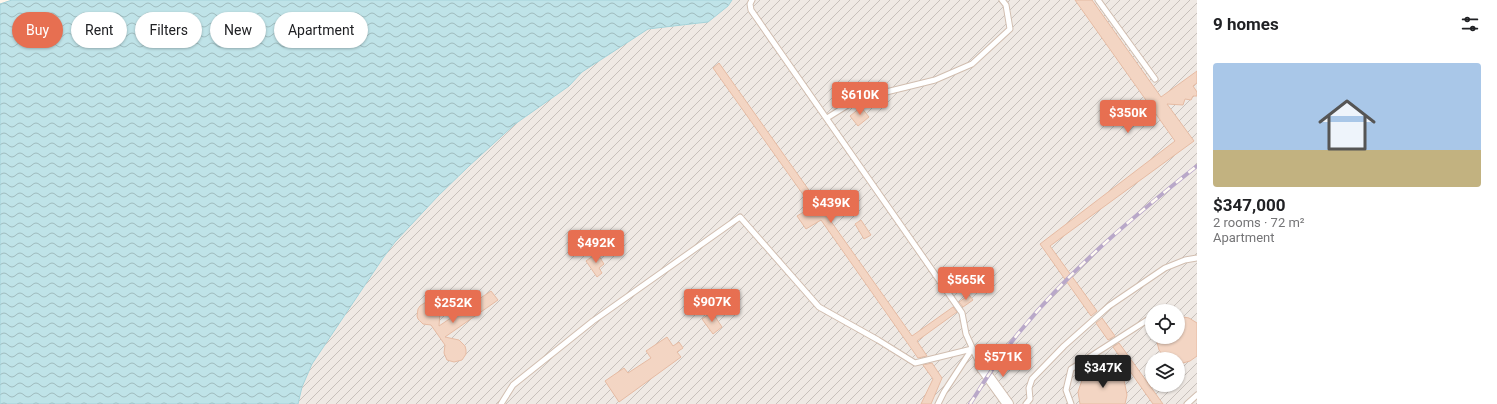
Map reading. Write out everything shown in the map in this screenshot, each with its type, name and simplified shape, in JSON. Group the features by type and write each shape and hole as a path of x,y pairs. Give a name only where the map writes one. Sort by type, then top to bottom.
{"street":[{"path":"980,365 1008,404"}],"lane":[{"path":"752,0 750,4 751,10 962,314 966,334 980,365"},
{"path":"827,118 851,103 935,80 972,64 1010,30 1006,5 1002,0"},
{"path":"1098,0 1155,79"},
{"path":"501,404 513,385 593,321 740,217 819,307 878,340 915,363 972,349"},
{"path":"1034,404 1028,393 1032,379 1064,346 1109,306 1166,268 1185,260 1197,258"},
{"path":"1071,404 1066,390 1071,369 1145,321"},
{"path":"938,404 944,392 972,349"},
{"path":"1187,404 1197,395"},
{"path":"1026,404 1030,399"}],"shaded area":[{"path":"732,0 1197,0 1197,404 298,404 302,387 312,364 383,258 395,242 438,196 469,166 515,124 569,86 582,72 648,29 698,24 728,6"}],"water":[{"path":"12,0 732,0 728,6 708,22 648,29 582,72 569,86 515,124 469,166 438,196 395,242 383,258 312,364 302,387 298,404 0,404 0,4"}],"building":[{"path":"1075,0 1092,0 1161,97 1197,71 1197,83 1193,86 1197,92 1197,96 1193,96 1191,100 1185,99 1183,105 1167,104 1194,141 1050,246 1097,311 1091,316 1040,244 1175,141"},
{"path":"719,63 912,336 953,307 957,312 917,341 927,356 918,358 821,220 806,229 797,216 812,207 713,68"},
{"path":"861,107 869,117 858,126 850,116"},
{"path":"861,220 871,235 864,239 855,224"},
{"path":"597,253 604,264 599,268 602,273 597,277 586,261"},
{"path":"491,291 498,300 445,337 459,340 465,346 466,350 466,354 462,360 454,362 447,360 444,353 445,345 431,325 423,324 418,319 418,309 426,302 436,305 440,312 439,326"},
{"path":"969,295 973,300 963,307 959,302"},
{"path":"712,296 719,306 712,311 705,300"},
{"path":"712,312 722,327 713,334 702,319"},
{"path":"1185,317 1197,323 1197,356 1190,361 1185,362 1185,352 1160,352 1158,344 1185,344"},
{"path":"1102,318 1115,336 1108,340 1096,323"},
{"path":"667,337 673,346 679,342 683,348 677,352 681,357 619,402 605,381 624,368 628,373 651,358 646,351"},
{"path":"1119,343 1145,379 1145,392 1154,392 1163,404 1153,404 1113,347"},
{"path":"932,363 942,378 931,404 921,404 933,379 923,365"},
{"path":"1100,369 1112,371 1124,380 1127,395 1125,404 1080,404 1078,392 1082,380 1092,372"}],"railway":[{"path":"970,404 1008,347 1062,284 1127,223 1197,166"}]}
